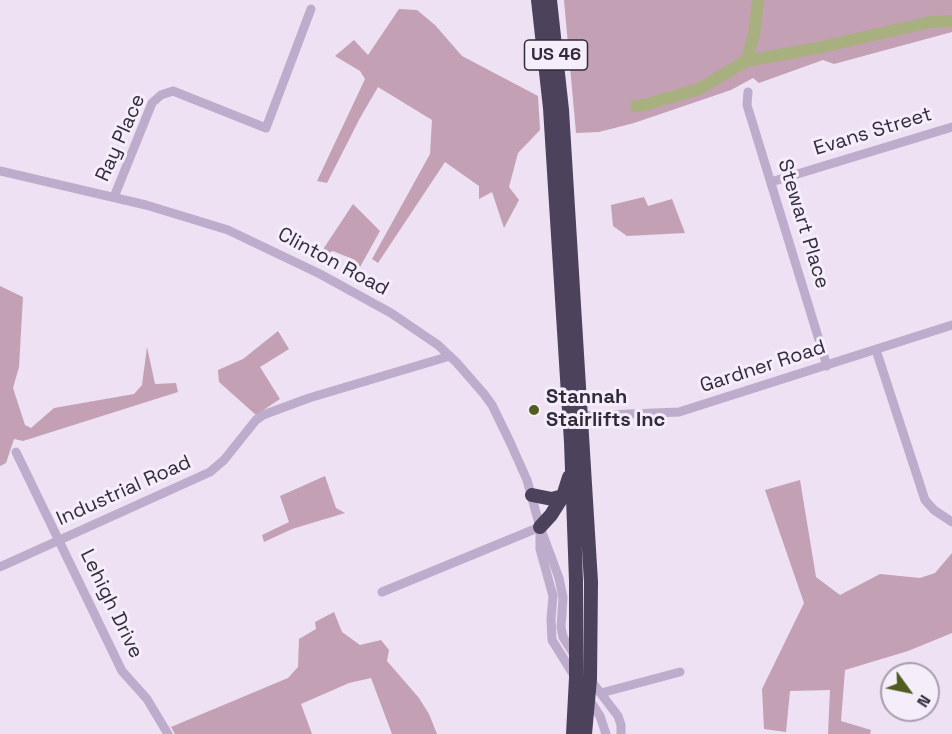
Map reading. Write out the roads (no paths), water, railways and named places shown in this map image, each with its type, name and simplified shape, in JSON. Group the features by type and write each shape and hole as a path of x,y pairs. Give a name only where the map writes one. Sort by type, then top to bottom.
{"highway":[{"name":"US 46","path":"538,0 550,108 571,441 576,581 575,657 583,679 594,695 585,734"},
{"name":"US 46","path":"550,0 562,110 591,582 583,679 573,734"},
{"path":"540,526 551,515 563,496 569,476 571,441"},
{"path":"532,495 552,499 563,496"}],"street":[{"name":"Ray Place","path":"114,197 152,103 161,95 173,91 266,128 311,9"},
{"name":"Stewart Place","path":"748,92 747,105 827,366"},
{"name":"Evans Street","path":"771,182 952,127"},
{"name":"Clinton Road","path":"0,171 114,197 210,223 246,237 320,274 391,313 420,332 450,356 492,405 532,495 540,526"},
{"name":"Gardner Road","path":"581,416 679,412 952,325"},
{"path":"876,350 925,500 941,516 952,522"},
{"name":"Industrial Road","path":"0,567 210,472 224,460 256,420 263,415 309,398 450,356"},
{"name":"Lehigh Drive","path":"16,452 122,671 147,699 168,734"},
{"path":"540,526 540,549 553,596 550,619 552,640 583,679"},
{"path":"540,526 562,588 563,637 575,657"},
{"path":"382,592 540,526"},
{"path":"594,695 680,672"},
{"path":"594,695 606,734"},
{"path":"594,695 618,716 621,734"}],"waterway":[{"path":"758,0 754,35 746,61 817,48 930,22 952,21"},
{"path":"636,106 699,89 746,61"}],"place":[{"name":"Stannah Stairlifts Inc","path":"534,410"}]}
